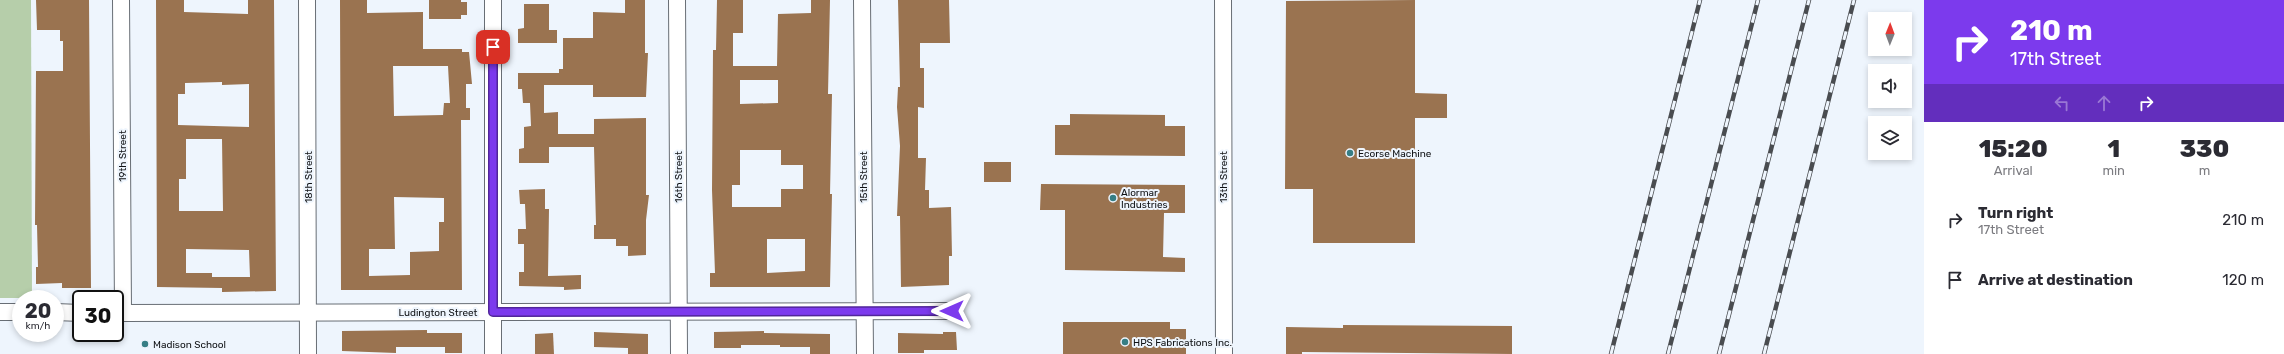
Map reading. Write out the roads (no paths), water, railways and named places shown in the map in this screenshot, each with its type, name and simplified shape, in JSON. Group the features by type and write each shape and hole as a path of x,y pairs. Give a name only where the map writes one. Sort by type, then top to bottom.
{"street":[{"name":"19th Street","path":"119,290 121,0"},
{"name":"18th Street","path":"307,0 308,354"},
{"path":"493,0 493,354"},
{"name":"16th Street","path":"676,0 679,354"},
{"name":"15th Street","path":"862,0 865,354"},
{"name":"13th Street","path":"1223,0 1224,354"},
{"name":"Ludington Street","path":"124,313 952,311"},
{"path":"0,312 12,312"}],"railway":[{"path":"1611,354 1700,0"},
{"path":"1668,354 1758,0"},
{"path":"1719,354 1809,0"},
{"path":"1764,354 1854,0"}],"place":[{"name":"Ecorse Machine","path":"1350,153"},
{"name":"Alormar Industries","path":"1113,198"},
{"name":"HPS Fabrications Inc.","path":"1125,342"},
{"name":"Madison School","path":"145,344"}]}
